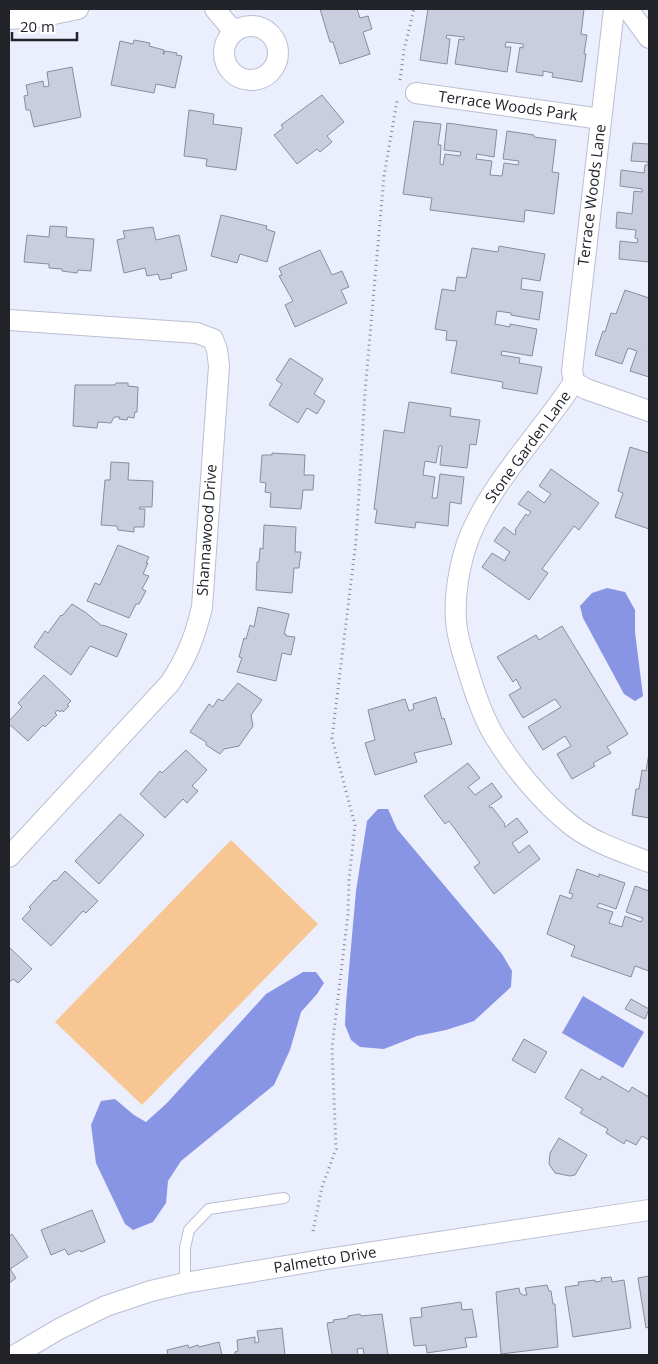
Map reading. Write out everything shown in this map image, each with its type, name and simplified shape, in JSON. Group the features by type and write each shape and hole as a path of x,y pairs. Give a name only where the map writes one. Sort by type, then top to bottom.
{"street":[{"path":"9,19 39,17 78,9"},
{"path":"214,9 234,32"},
{"name":"Terrace Woods Lane","path":"574,382 572,372 614,9"},
{"path":"628,9 649,38"},
{"name":"Terrace Woods Park","path":"405,89 600,119"},
{"name":"Shannawood Drive","path":"9,320 197,333 212,339 217,350 219,366 202,607 198,627 186,658 170,683 9,857"},
{"name":"Stone Garden Lane","path":"649,411 574,382 557,408 494,491 469,539 457,595 456,619 459,643 474,693 495,738 529,784 572,826 590,838 649,862"},
{"name":"Palmetto Drive","path":"15,1355 59,1329 106,1306 151,1291 186,1283 327,1259 649,1210"}],"lane":[{"path":"186,1283 185,1248 189,1230 209,1209 284,1198"}],"path":[{"path":"313,1232 322,1187 336,1149 332,1048 348,914 349,880 355,825 332,738 356,541 365,392 384,176 405,89 404,50 414,9"}],"shaded area":[{"path":"231,840 318,924 142,1105 55,1022"}],"water":[{"path":"607,588 625,592 635,610 635,632 643,696 635,701 624,694 583,618 580,606 592,593"},
{"path":"378,809 388,809 397,829 502,954 512,971 511,987 474,1021 446,1030 417,1036 384,1049 360,1047 351,1040 345,1025 356,891 367,821"},
{"path":"303,972 316,972 324,983 301,1012 290,1050 274,1085 181,1161 168,1181 166,1203 153,1222 133,1230 125,1224 96,1163 91,1125 101,1101 115,1099 134,1115 146,1122 167,1103 266,994"},
{"path":"583,996 644,1032 623,1068 562,1033"}],"building":[{"path":"320,9 357,9 360,18 368,16 372,29 363,32 370,54 340,64 333,42 330,42"},
{"path":"428,9 584,9 581,34 587,35 582,82 552,77 553,73 543,71 543,76 516,72 520,47 523,48 523,44 506,42 505,47 511,47 507,72 455,64 459,39 464,40 464,37 447,35 446,38 450,39 447,64 420,60"},
{"path":"134,40 150,43 149,46 164,50 163,54 165,51 182,56 175,88 156,84 154,93 111,85 120,41 133,44"},
{"path":"72,67 81,117 34,127 30,110 26,110 24,96 28,95 26,85 43,81 44,87 49,86 47,72"},
{"path":"322,95 344,122 327,136 332,142 320,152 317,149 297,164 274,135 283,128 281,125"},
{"path":"189,110 214,114 213,124 242,128 236,170 206,166 207,159 184,156"},
{"path":"414,121 441,124 438,145 441,145 440,164 443,165 445,154 460,156 461,152 444,150 447,123 497,130 494,157 477,154 476,159 492,161 490,175 502,176 504,163 518,165 519,161 503,159 507,131 556,140 552,172 559,173 554,214 525,210 524,222 430,210 432,198 403,194"},
{"path":"633,143 649,144 649,262 619,259 620,241 637,243 638,239 635,238 636,230 616,228 617,212 632,214 634,191 642,192 642,189 620,186 621,170 644,173 645,165 648,165 648,162 631,161"},
{"path":"221,215 267,226 266,229 275,232 267,262 240,254 237,263 211,256"},
{"path":"50,226 67,227 66,237 94,239 91,271 78,270 77,273 62,271 62,269 49,268 49,264 24,262 27,235 49,237"},
{"path":"153,227 156,240 179,235 187,270 171,274 172,278 160,280 158,274 147,276 145,268 124,273 117,240 125,238 123,231"},
{"path":"499,246 545,254 540,281 522,278 521,289 543,292 539,320 497,311 495,324 510,327 510,324 537,329 532,356 502,351 501,355 520,358 519,363 542,367 537,394 502,388 503,382 451,373 457,341 446,340 447,331 435,329 442,289 455,291 457,277 466,278 472,248 498,252"},
{"path":"320,250 332,275 342,271 349,287 341,290 347,303 295,327 285,305 293,301 279,276 282,275 279,268"},
{"path":"625,290 649,298 649,377 630,371 637,351 628,348 622,364 595,355 611,313 616,314"},
{"path":"290,358 323,379 314,394 325,401 317,414 307,408 298,423 269,405 282,384 276,380"},
{"path":"116,383 128,383 128,386 138,387 137,412 135,412 134,418 128,417 127,420 114,417 111,423 98,422 97,428 73,426 75,385 115,385"},
{"path":"409,402 451,408 450,416 480,420 476,445 470,444 467,468 440,465 442,446 439,446 436,463 425,461 423,475 435,477 432,498 437,498 440,474 464,477 461,504 450,502 448,526 416,522 415,528 375,523 377,510 374,509 384,430 404,433"},
{"path":"630,447 649,453 649,529 615,517 623,493 618,491"},
{"path":"272,453 305,455 304,475 314,475 313,490 303,490 301,509 270,507 271,493 265,492 266,483 260,482 262,455 272,455"},
{"path":"111,462 129,463 128,480 153,481 152,507 140,507 139,509 145,509 144,527 134,527 134,532 118,530 117,526 101,525 105,480 110,480"},
{"path":"551,469 599,503 579,530 574,526 542,569 548,573 529,600 482,567 492,553 506,560 510,552 494,541 504,527 515,535 515,530 526,514 528,516 531,512 518,504 528,491 544,503 551,494 539,486"},
{"path":"264,525 296,527 295,552 301,552 299,568 294,568 292,593 256,590 257,562 259,562 260,548 263,549"},
{"path":"118,545 149,557 143,574 149,576 142,589 146,591 139,604 136,604 129,618 87,601 95,583 100,585"},
{"path":"72,604 102,626 127,634 117,657 90,646 71,675 34,647 45,631 48,633"},
{"path":"258,607 289,614 284,634 295,637 291,655 282,653 276,681 237,672 242,658 239,657 244,638 246,639 250,625 254,627"},
{"path":"562,626 628,734 607,747 611,753 593,763 595,766 572,779 557,754 571,746 565,736 543,750 528,727 561,707 555,699 523,718 509,695 521,688 516,679 513,682 497,657 536,635 539,640"},
{"path":"44,675 71,701 63,712 62,710 60,712 57,710 55,713 57,715 45,727 43,725 28,741 9,724 9,721 22,707 18,703"},
{"path":"238,683 262,700 251,715 253,726 239,746 224,749 220,754 190,732 209,704 213,707 218,699 223,701"},
{"path":"436,697 452,744 414,753 417,762 375,775 365,743 375,740 368,710 405,699 409,711 414,709 413,704"},
{"path":"186,750 207,770 192,786 198,791 187,803 183,799 165,818 140,794 160,771 162,773"},
{"path":"649,753 649,818 632,815 636,789 639,789 642,770 646,771"},
{"path":"468,763 480,778 468,787 475,795 492,783 502,797 489,806 490,808 492,807 505,824 505,827 517,818 528,832 512,843 519,853 529,845 540,859 494,894 474,867 480,863 449,821 445,824 424,796"},
{"path":"120,814 144,835 99,884 75,861"},
{"path":"577,869 599,877 599,874 625,883 616,909 599,903 597,907 613,912 609,923 622,927 625,916 641,922 643,918 626,912 635,886 649,891 649,971 635,966 631,977 571,956 575,946 547,934 560,895 571,899 573,894 569,893"},
{"path":"65,871 98,901 86,913 83,911 51,946 22,919 31,909 29,907"},
{"path":"9,947 32,969 18,983 13,979 9,983"},
{"path":"631,999 649,1009 645,1019 625,1009"},
{"path":"524,1039 547,1052 535,1073 512,1060"},
{"path":"581,1069 600,1080 602,1076 629,1092 632,1087 649,1097 649,1140 642,1136 636,1145 626,1140 624,1144 606,1133 608,1129 580,1113 583,1109 565,1098"},
{"path":"559,1138 587,1155 575,1175 555,1173 549,1164 550,1153"},
{"path":"92,1210 105,1242 81,1252 80,1250 68,1255 65,1249 51,1255 41,1230"},
{"path":"12,1234 28,1257 10,1269 16,1278 9,1283 9,1237"},
{"path":"649,1276 649,1327 646,1328 638,1278"},
{"path":"611,1277 612,1282 624,1280 631,1328 573,1337 565,1287 579,1285 578,1282 602,1281 601,1278"},
{"path":"547,1285 549,1291 551,1291 553,1304 555,1304 558,1347 501,1354 496,1292 519,1288 520,1293 527,1295 525,1288"},
{"path":"461,1302 462,1310 472,1309 477,1337 465,1338 467,1347 427,1353 426,1345 414,1346 410,1318 422,1317 421,1308"},
{"path":"360,1314 361,1316 382,1314 388,1355 364,1355 363,1348 357,1349 358,1355 332,1355 327,1323"},
{"path":"282,1328 285,1355 235,1355 235,1352 238,1351 237,1340 255,1337 255,1343 259,1342 257,1331"},
{"path":"219,1342 222,1355 168,1355 167,1350 188,1345 189,1348 198,1345 199,1347"}]}
